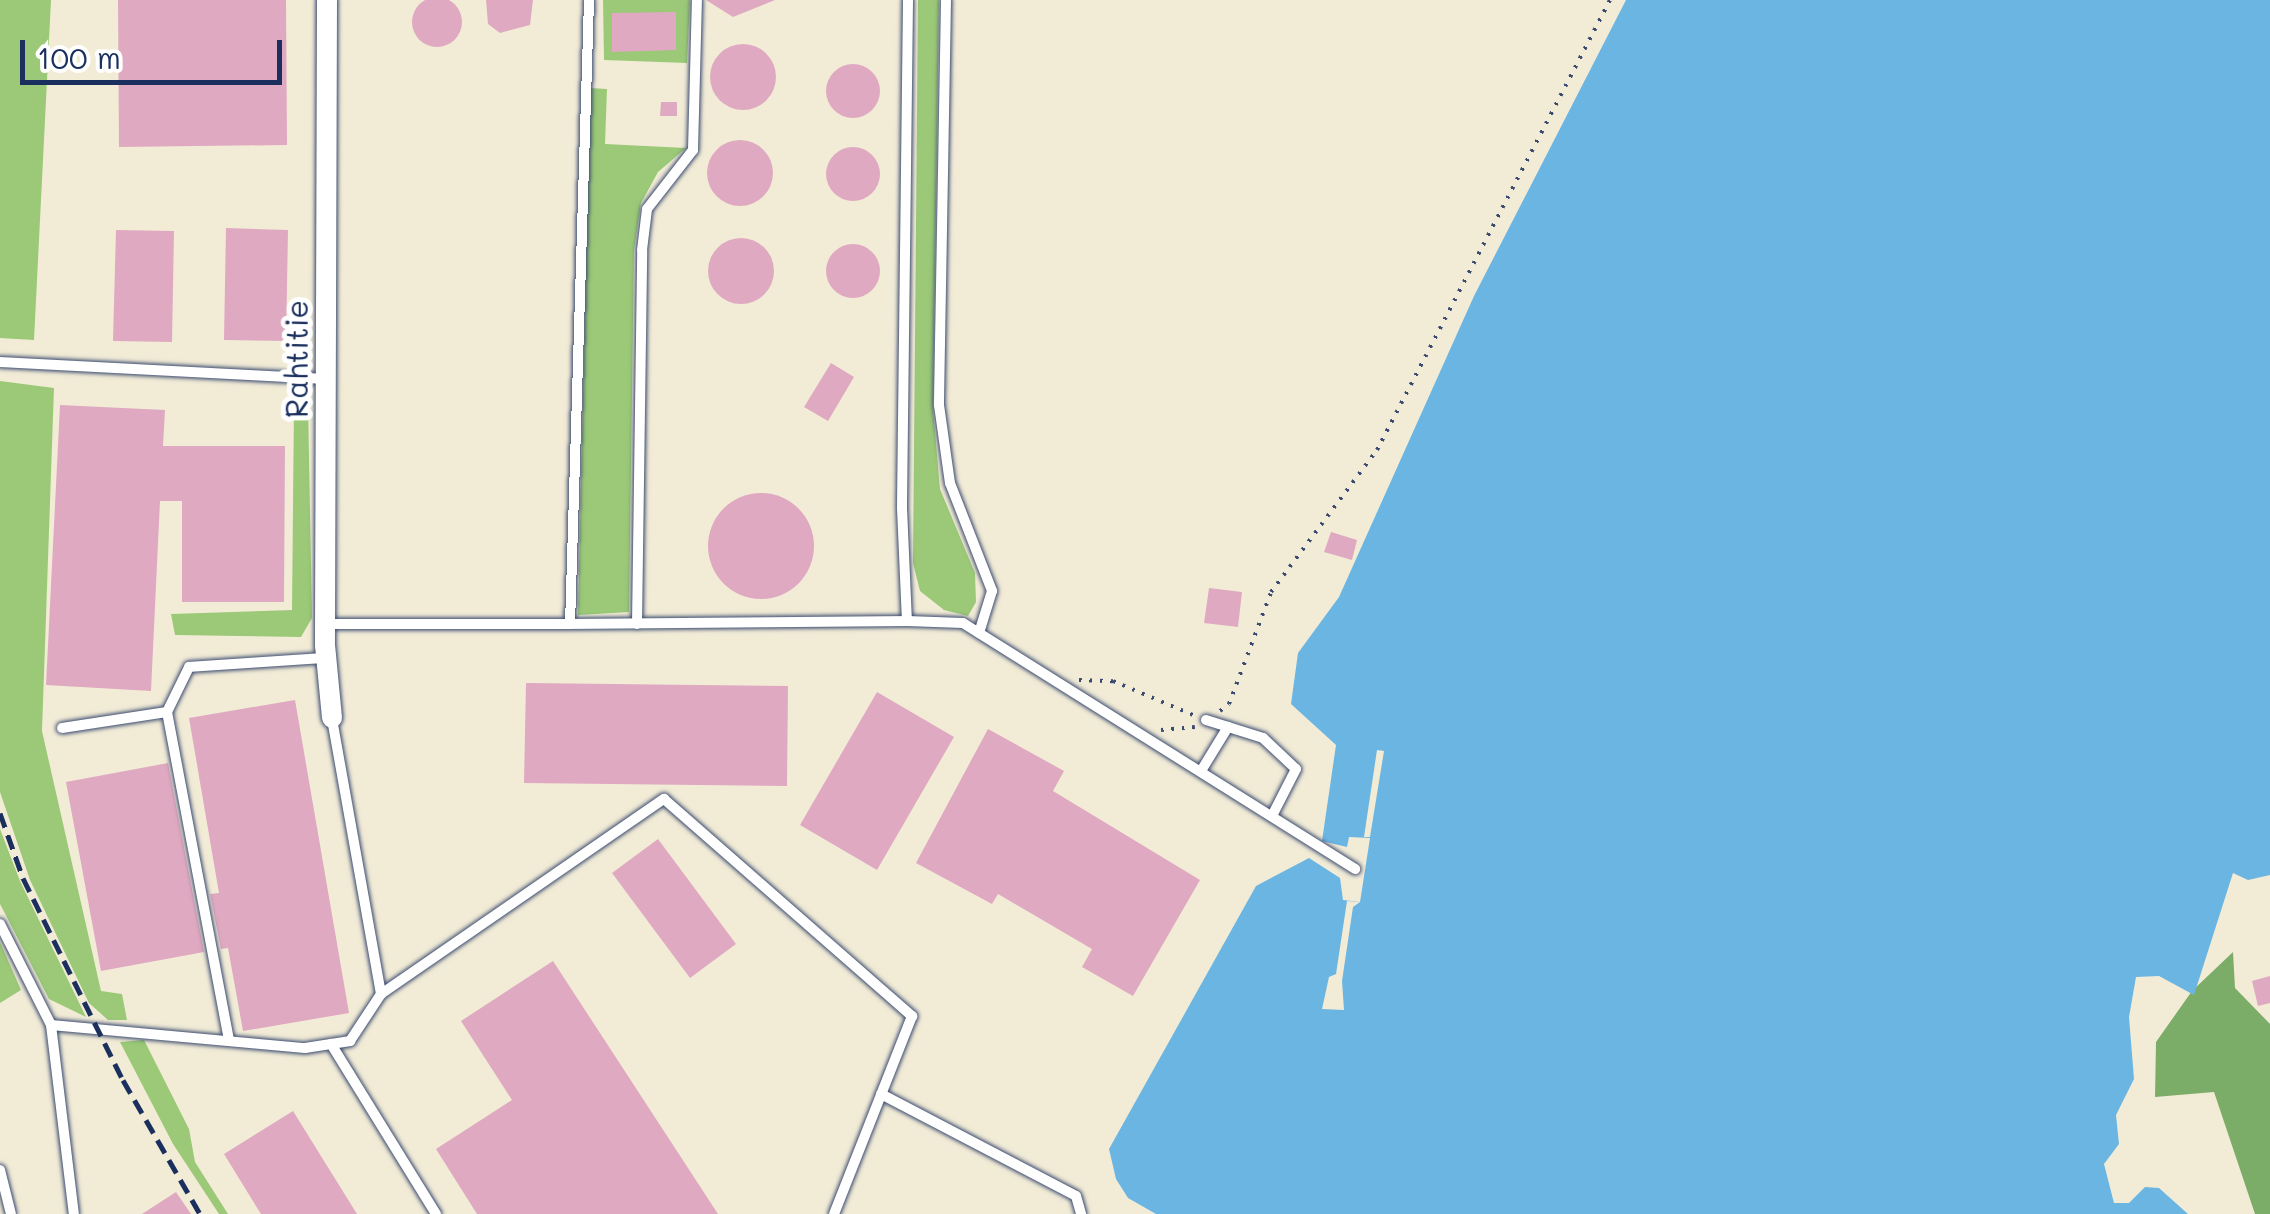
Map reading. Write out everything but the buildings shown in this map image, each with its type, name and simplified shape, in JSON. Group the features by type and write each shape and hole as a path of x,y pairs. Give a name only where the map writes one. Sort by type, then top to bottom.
{"street":[{"name":"Rahtitie","path":"328,0 325,624 332,718"}],"lane":[{"path":"570,624 589,0"},
{"path":"637,624 642,250 647,208 693,150 697,0"},
{"path":"908,0 902,508 908,621"},
{"path":"946,0 938,405 950,484 992,591 979,633"},
{"path":"0,362 326,379"},
{"path":"325,624 962,623 1355,869"},
{"path":"229,1040 167,712 190,668 326,658"},
{"path":"62,728 167,712"},
{"path":"332,718 381,994"},
{"path":"1206,720 1263,738 1296,769 1272,816"},
{"path":"1202,771 1228,727"},
{"path":"51,1025 305,1048 350,1040 381,994 664,800 912,1016 834,1214"},
{"path":"0,924 51,1025 74,1214"},
{"path":"331,1044 436,1214"},
{"path":"882,1094 1076,1196 1081,1214"},
{"path":"0,1170 11,1214"}],"path":[{"path":"1134,729 1190,731 1229,704 1271,592 1377,450 1610,0"},
{"path":"1055,680 1113,681 1206,720"}],"green space":[{"path":"0,0 51,0 34,340 0,338"},
{"path":"603,0 690,0 687,63 604,60"},
{"path":"918,0 939,0 933,409 940,489 975,573 976,602 968,616 944,610 920,591 913,563"},
{"path":"590,88 607,89 605,144 686,148 658,172 641,203 634,250 629,612 578,615"},
{"path":"0,381 54,388 42,731 101,991 122,994 127,1020 108,1020 89,1003 30,880 0,792"},
{"path":"294,403 308,404 312,618 301,637 175,635 171,614 292,610"},
{"path":"0,829 20,881 86,1017 49,999 0,904"},
{"path":"0,942 21,990 0,1003"},
{"path":"2233,952 2235,988 2270,1024 2270,1214 2255,1214 2214,1092 2155,1097 2156,1042 2192,991"},
{"path":"144,1040 189,1129 195,1162 228,1214 219,1214 173,1144 120,1042"}],"water":[{"path":"1626,0 2270,0 2270,875 2248,880 2233,873 2194,995 2159,976 2136,977 2129,1017 2134,1079 2116,1115 2119,1144 2104,1164 2114,1203 2129,1203 2145,1187 2159,1188 2188,1214 1156,1214 1128,1198 1116,1179 1109,1149 1256,886 1309,858 1340,878 1343,900 1360,902 1370,838 1349,837 1347,847 1322,841 1336,745 1291,704 1298,653 1339,597 1474,296"}],"pier":[{"path":"1377,750 1384,751 1370,837 1364,837"},
{"path":"1347,901 1360,902 1353,907 1342,981 1344,1010 1322,1009 1329,977 1336,974"}],"railway":[{"path":"0,813 23,878 123,1080 200,1214"}]}
